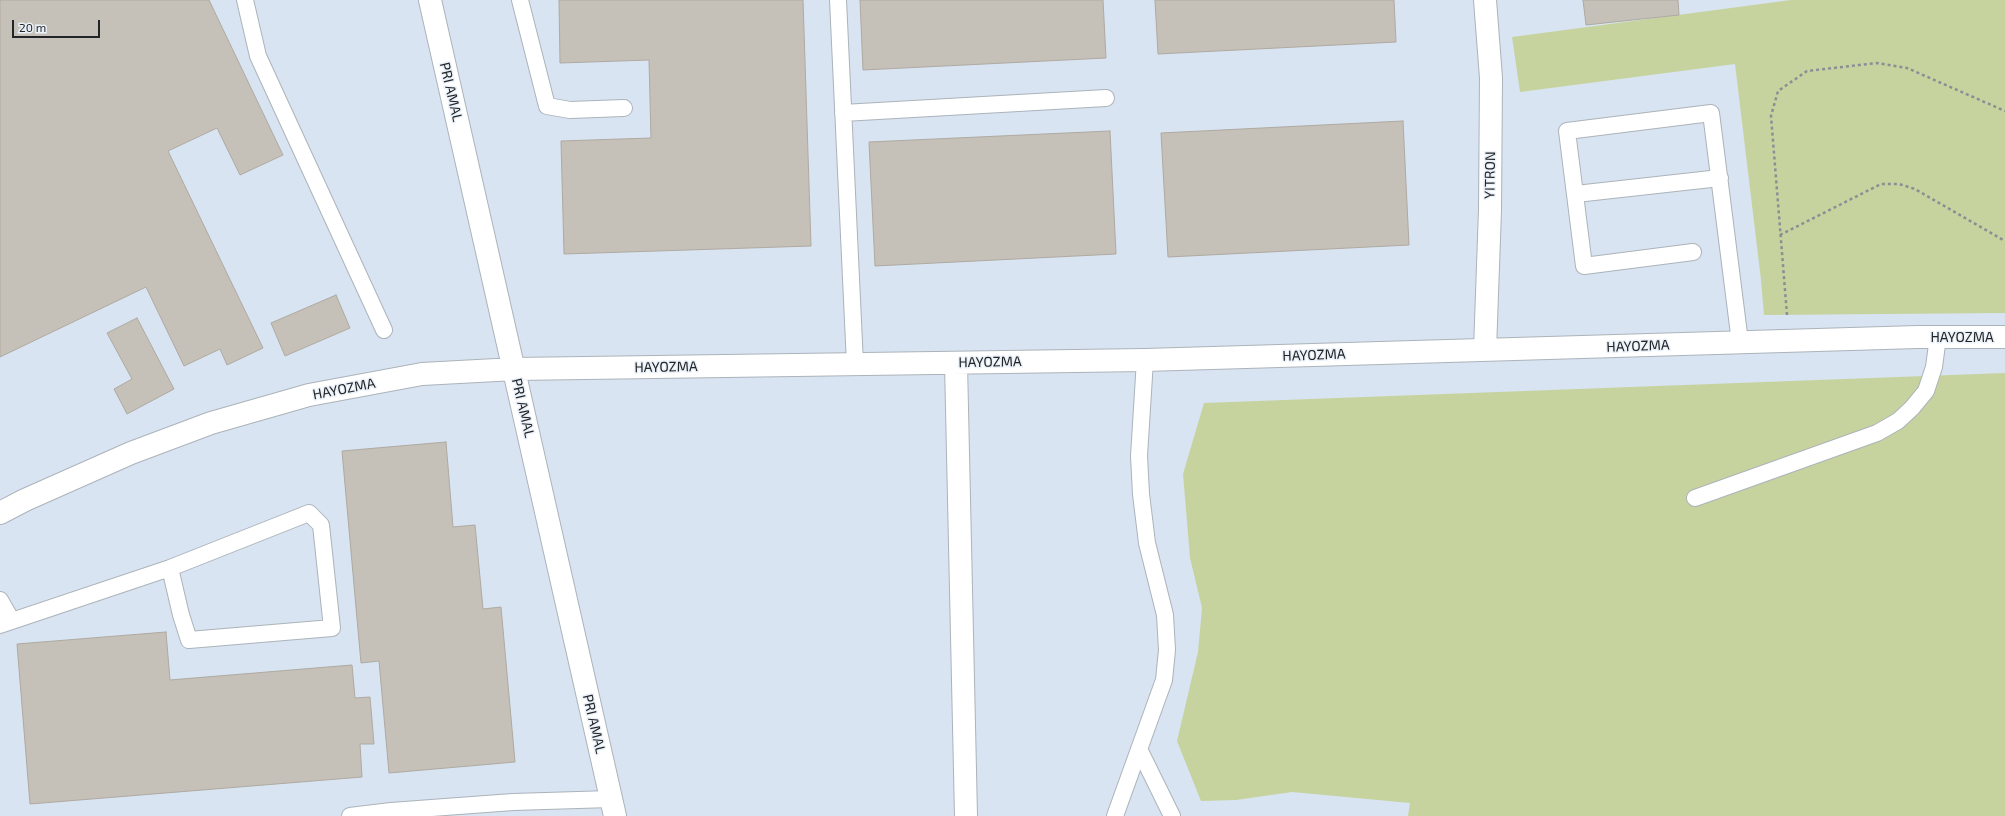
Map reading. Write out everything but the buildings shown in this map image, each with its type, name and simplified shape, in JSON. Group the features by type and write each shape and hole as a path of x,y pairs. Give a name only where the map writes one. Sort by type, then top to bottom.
{"street":[{"name":"PRI AMAL","path":"430,0 613,807"},
{"name":"YITRON","path":"1485,0 1491,86 1490,210 1485,350"},
{"name":"HAYOZMA","path":"0,513 131,453 211,423 309,395 422,374 515,370 1145,360 1740,342 1938,337 2005,337"},
{"path":"956,363 966,816"}],"lane":[{"path":"245,0 258,56 384,330"},
{"path":"520,0 547,106 570,110 624,108"},
{"path":"838,0 855,364"},
{"path":"843,113 1106,98"},
{"path":"1693,252 1584,266 1568,131 1712,113 1740,342"},
{"path":"1576,194 1720,178"},
{"path":"1695,498 1877,433 1898,421 1912,408 1926,391 1934,367 1938,337"},
{"path":"1115,816 1164,680 1167,650 1165,615 1147,542 1138,456 1145,360"},
{"path":"0,600 6,623 170,568 309,513 321,525 332,628 189,640 181,615 170,568"},
{"path":"1139,749 1172,816"},
{"path":"350,816 391,811 513,802 613,807"}],"path":[{"path":"1789,341 1771,116 1778,91 1807,71 1877,63 1907,68 2005,111"},
{"path":"1780,235 1881,184 1899,184 1915,189 2005,241"}],"shaded area":[{"path":"0,0 2005,0 2005,816 0,816"}],"green space":[{"path":"1791,0 2005,0 2005,313 1764,315 1735,64 1520,92 1512,37"},
{"path":"2005,373 2005,816 1408,816 1410,803 1292,792 1236,800 1201,801 1177,741 1198,652 1202,608 1190,558 1183,474 1204,403"}]}
